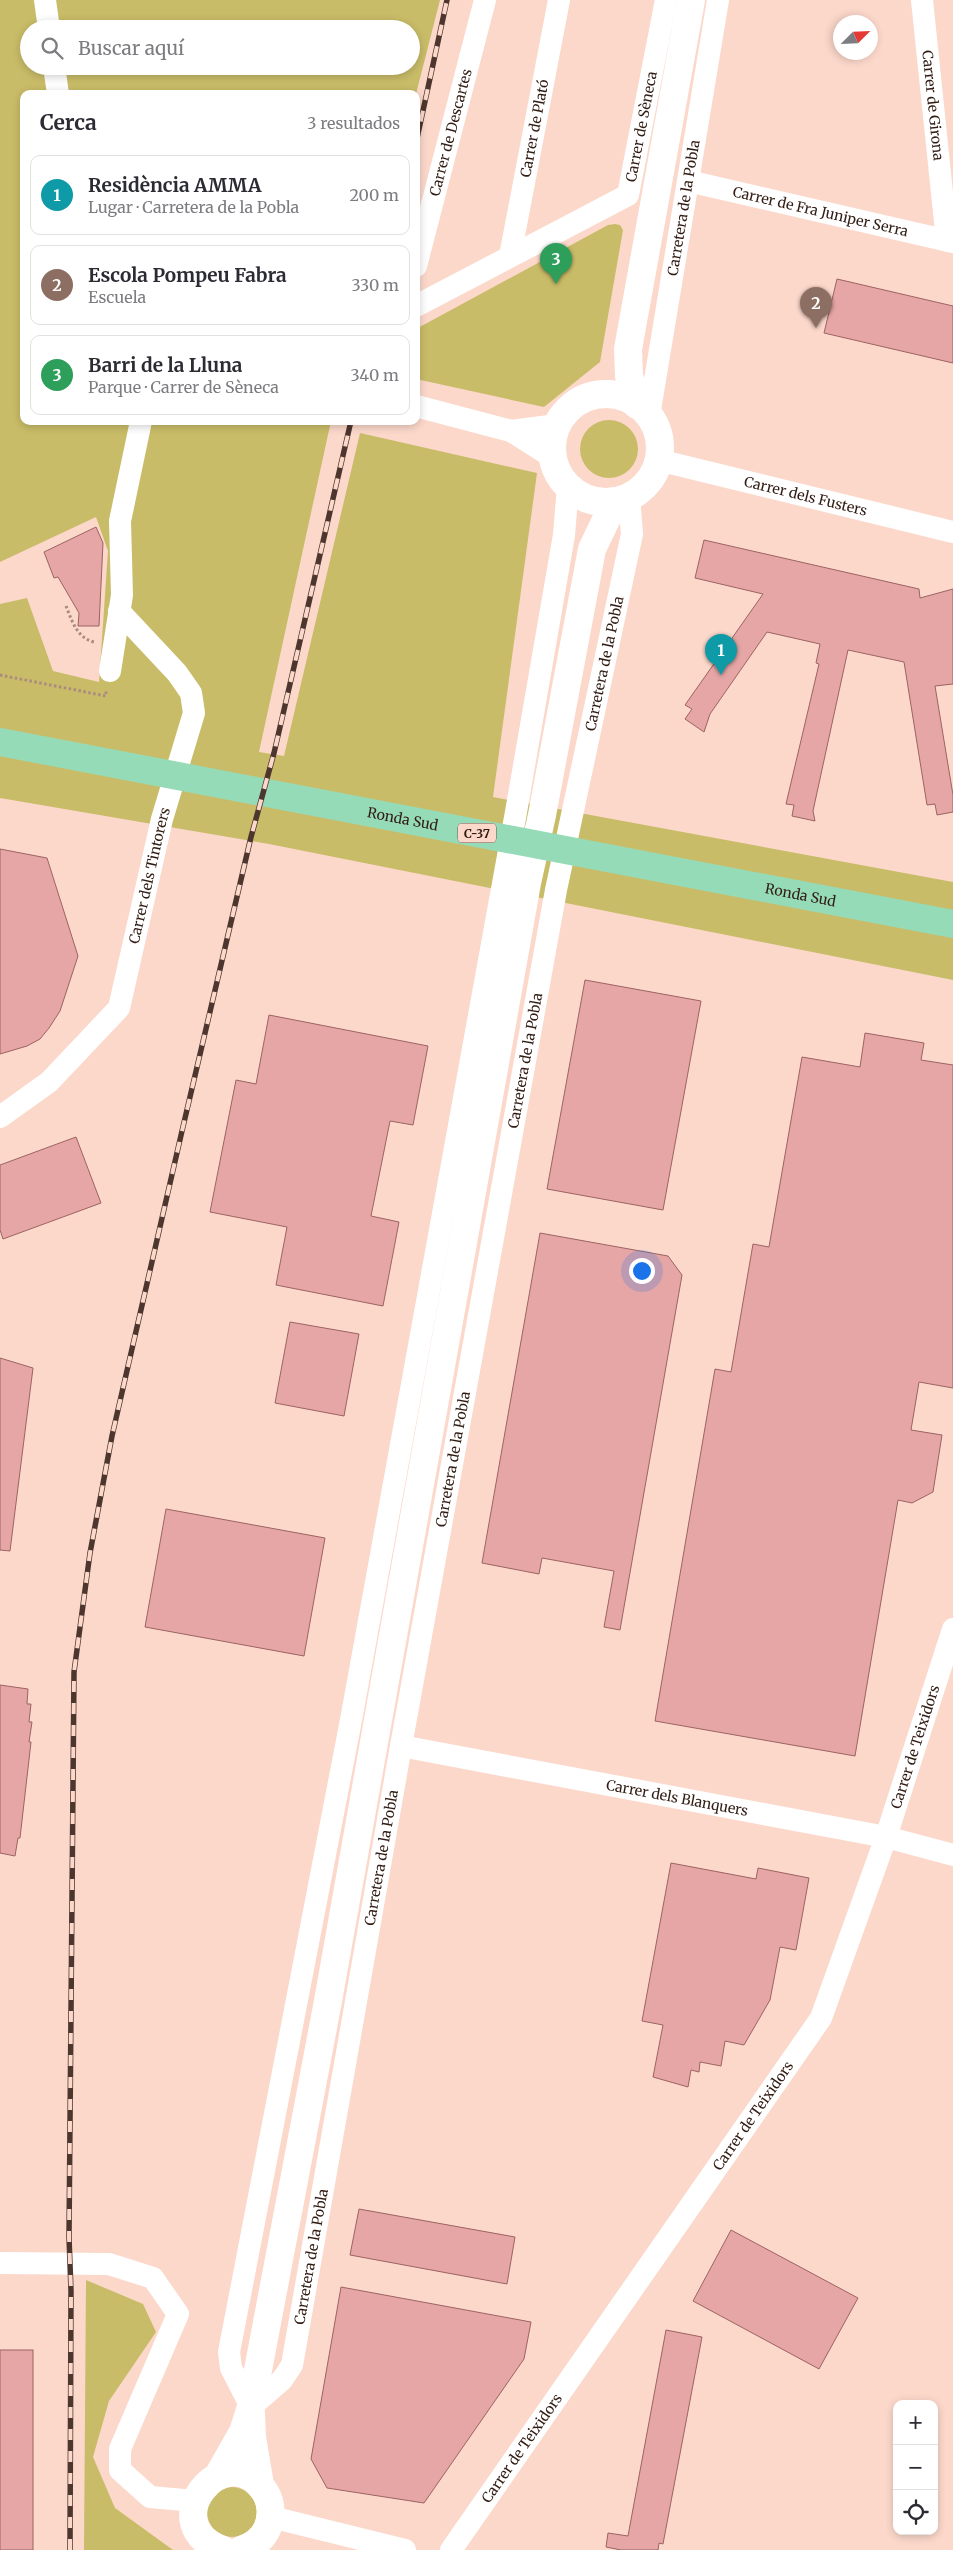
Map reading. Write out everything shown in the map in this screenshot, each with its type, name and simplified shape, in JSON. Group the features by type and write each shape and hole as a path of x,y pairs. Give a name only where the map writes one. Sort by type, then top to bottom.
{"highway":[{"name":"Ronda Sud","path":"0,742 953,924"}],"street":[{"path":"45,0 48,20"},
{"name":"Carrer de Descartes","path":"420,251 485,0"},
{"name":"Carrer de Plató","path":"510,256 559,0"},
{"name":"Carrer de Sèneca","path":"420,304 628,195 666,0"},
{"name":"Carretera de la Pobla","path":"643,410 629,376 628,349 691,0"},
{"name":"Carretera de la Pobla","path":"643,410 688,181 718,0"},
{"name":"Carrer de Girona","path":"922,0 950,242"},
{"path":"55,75 57,90"},
{"name":"Carrer de Fra Juniper Serra","path":"688,181 950,242"},
{"name":"Carretera de la Pobla","path":"591,396 612,374 628,349"},
{"path":"591,396 615,396 643,410 658,437 658,460 652,475 642,488 622,499 598,502 575,492 558,473 552,457 552,441 557,426 565,412 577,402 591,396"},
{"path":"420,407 511,431 552,457"},
{"path":"110,671 122,595 120,521 140,425"},
{"path":"511,431 557,426"},
{"name":"Carrer dels Fusters","path":"658,460 953,532"},
{"name":"Carretera de la Pobla","path":"575,492 592,549"},
{"name":"Carretera de la Pobla","path":"529,813 564,535 575,492"},
{"name":"Carretera de la Pobla","path":"195,2501 208,2482 218,2476 243,2432 252,2407 328,2001 515,882 529,813 592,549 622,499"},
{"name":"Carretera de la Pobla","path":"271,2517 267,2494 260,2485 252,2437 252,2407 282,2380 292,2365 401,1746 556,890 632,534 622,499"},
{"name":"Carrer dels Tintorers","path":"0,1117 49,1082 119,1008 162,819 194,713 191,693 177,673 120,611"},
{"name":"Carrer de Teixidors","path":"451,2550 821,2018 886,1838 953,1629"},
{"name":"Carrer dels Blanquers","path":"401,1746 886,1838 953,1855"},
{"path":"0,2263 108,2264 153,2278 178,2314 120,2449 120,2470 150,2497 195,2501 193,2511 201,2541 205,2540 223,2550"},
{"path":"218,2476 240,2474 260,2485"},
{"path":"251,2548 263,2536 271,2517 404,2550"}],"path":[{"path":"66,606 76,630 87,640 114,646"},
{"path":"0,675 106,696 110,671"}],"shaded area":[{"path":"0,0 440,0 417,90 20,90 20,425 330,425 259,752 284,756 360,433 537,473 493,797 953,882 953,980 269,844 0,798 0,604 27,598 53,671 99,682 108,551 96,517 0,562"},
{"path":"608,225 620,225 623,230 600,362 544,407 420,380 420,327"},
{"path":"603,420 615,420 630,428 638,443 638,455 630,470 615,478 603,478 588,470 580,455 580,443 588,428"},
{"path":"86,2280 143,2304 156,2332 109,2401 93,2457 115,2508 173,2550 84,2550"},
{"path":"227,2487 237,2487 250,2494 257,2507 257,2517 250,2530 237,2537 227,2537 218,2533 211,2526 207,2517 207,2507 211,2498 218,2491"}],"building":[{"path":"837,279 953,306 953,363 824,333"},
{"path":"96,527 103,543 99,626 78,626 79,613 58,577 54,578 44,552"},
{"path":"704,540 919,589 920,598 953,589 953,684 935,686 953,795 953,812 937,815 935,804 927,805 904,662 848,650 813,811 815,821 792,816 794,805 786,804 819,664 816,663 820,644 767,632 710,714 704,732 685,719 692,709 685,705 763,594 695,578"},
{"path":"0,849 47,858 78,956 60,1011 49,1028 40,1039 27,1046 0,1054"},
{"path":"585,980 701,1001 663,1210 547,1189"},
{"path":"269,1015 428,1046 413,1125 390,1121 371,1216 399,1222 383,1306 276,1285 287,1227 210,1212 236,1080 256,1084"},
{"path":"865,1033 924,1043 921,1060 953,1065 953,1388 919,1382 911,1430 942,1435 933,1492 912,1503 898,1500 855,1756 655,1721 715,1369 731,1372 753,1244 769,1247 802,1057 860,1067"},
{"path":"76,1137 101,1203 3,1239 0,1230 0,1165"},
{"path":"540,1233 668,1256 682,1275 620,1630 604,1627 614,1571 542,1558 539,1574 482,1563"},
{"path":"290,1322 359,1334 344,1416 275,1403"},
{"path":"0,1358 33,1368 10,1551 0,1550"},
{"path":"166,1509 325,1538 304,1656 145,1627"},
{"path":"0,1685 28,1689 27,1704 31,1704 29,1722 32,1722 29,1742 31,1742 20,1838 18,1838 15,1856 0,1853"},
{"path":"671,1863 756,1879 758,1868 809,1878 796,1950 780,1947 770,2000 744,2045 725,2041 721,2066 700,2062 699,2072 691,2070 688,2087 653,2077 663,2025 642,2021"},
{"path":"359,2209 515,2237 507,2284 350,2255"},
{"path":"731,2230 858,2298 819,2369 693,2301"},
{"path":"341,2287 531,2322 524,2359 424,2503 327,2488 311,2459"},
{"path":"666,2330 702,2337 663,2544 659,2543 658,2550 621,2550 606,2547 608,2533 628,2536"},
{"path":"0,2350 33,2350 33,2550 0,2550"}],"railway":[{"path":"420,125 447,0"},
{"path":"70,2550 71,2291 69,2237 74,1672 90,1553 112,1436 251,837 274,753 350,425"}],"place":[{"name":"Barri de la Lluna","path":"556,284"},
{"name":"Escola Pompeu Fabra","path":"816,328"},
{"name":"Residència AMMA","path":"721,675"}]}
